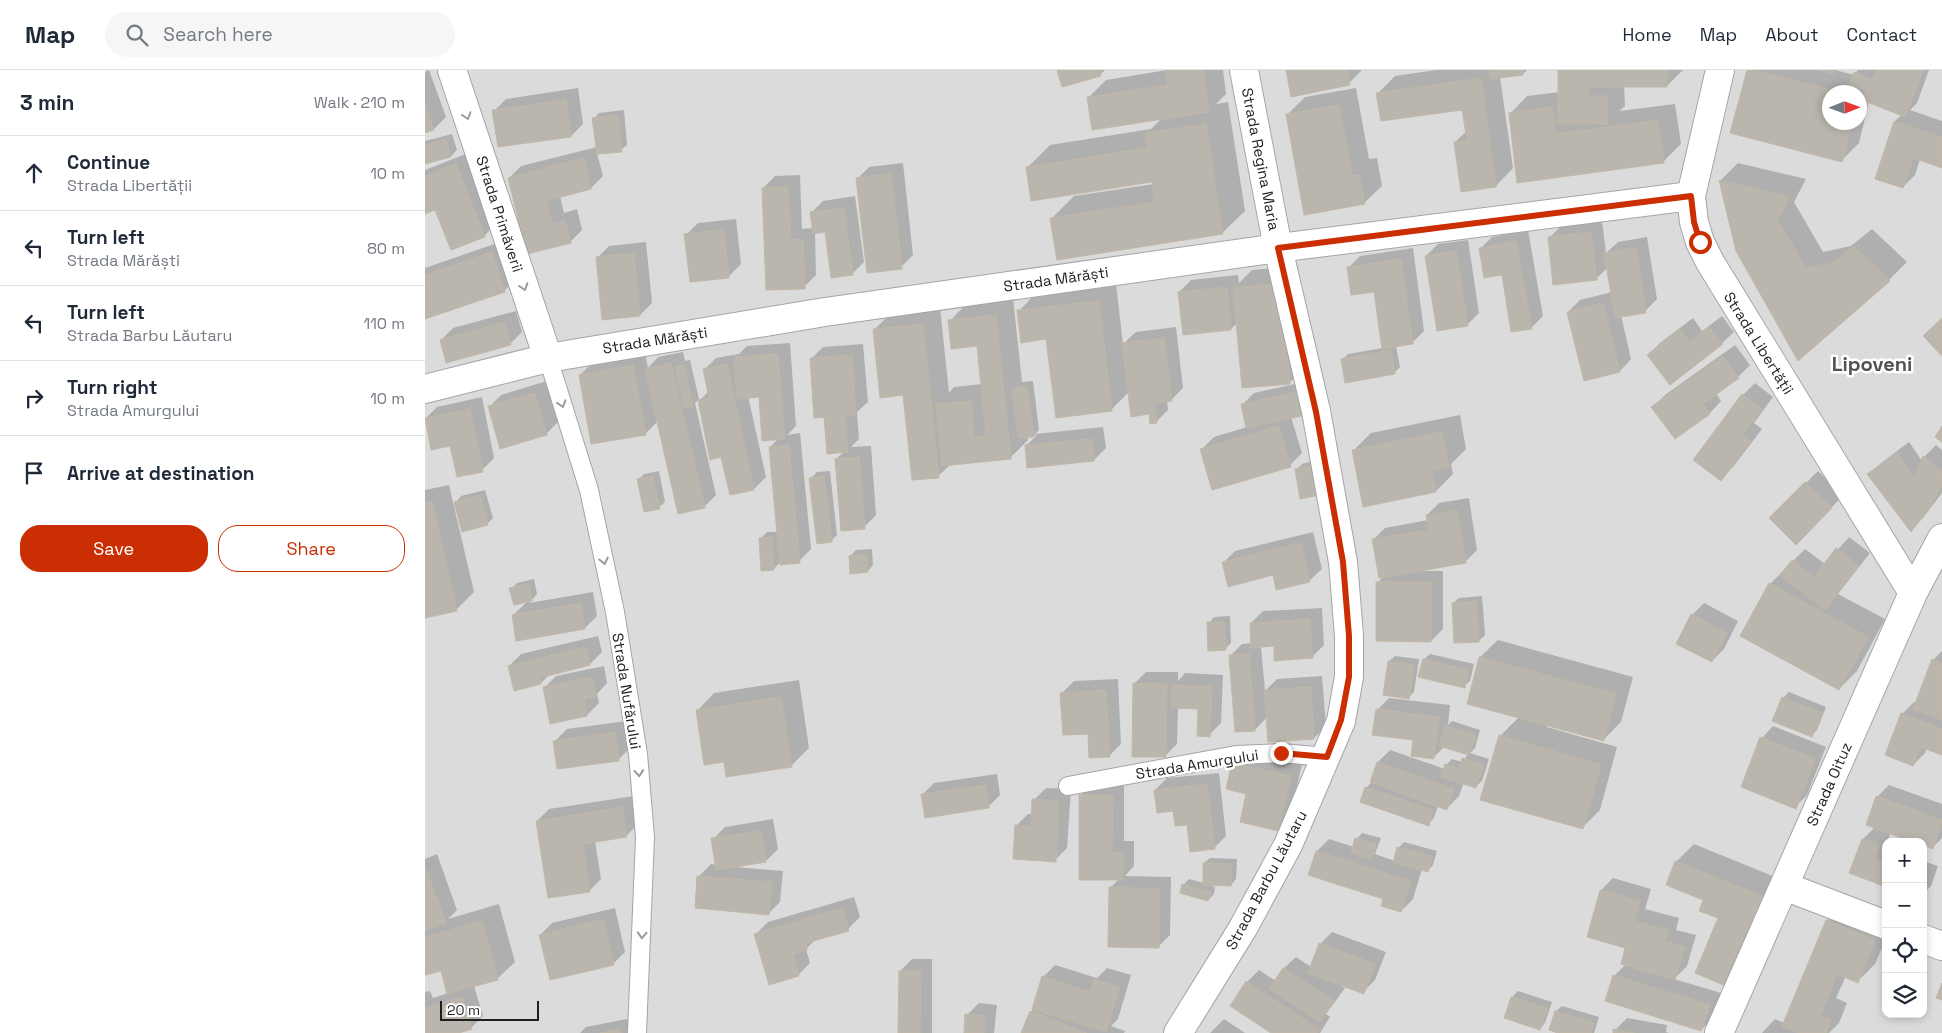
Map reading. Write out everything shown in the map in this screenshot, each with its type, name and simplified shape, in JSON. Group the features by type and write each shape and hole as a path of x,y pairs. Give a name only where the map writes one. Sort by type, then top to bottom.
{"street":[{"name":"Strada Primăverii","path":"452,70 548,358"},
{"name":"Strada Regina Maria","path":"1244,70 1278,248"},
{"name":"Strada Libertății","path":"1720,70 1691,196 1700,242 1710,262 1913,593"},
{"name":"Strada Mărăști","path":"425,390 548,358 825,312 1278,248 1691,196"},
{"name":"Strada Barbu Lăutaru","path":"1178,1033 1243,928 1288,845 1327,757 1341,720 1349,677 1349,636 1343,562 1316,412 1278,248"},
{"name":"Strada Oituz","path":"1719,1033 1913,593 1942,538"},
{"path":"1784,886 1882,923"},
{"path":"1927,940 1942,946"}],"lane":[{"name":"Strada Nufărului","path":"548,358 589,490 615,612 637,754 645,837 637,1033"},
{"name":"Strada Amurgului","path":"1068,786 1237,755 1281,753 1327,757"}],"shaded area":[{"path":"425,70 1942,70 1942,1033 425,1033"}],"building":[{"path":"1057,70 1099,70 1101,76 1062,87"},
{"path":"1166,70 1203,70 1209,112 1092,130 1087,97 1168,85"},
{"path":"1286,70 1347,70 1350,85 1291,97"},
{"path":"1489,70 1523,70 1523,75 1490,79"},
{"path":"1558,70 1667,70 1667,87 1589,87 1588,96 1607,96 1608,124 1558,124"},
{"path":"1747,70 1822,88 1822,130 1850,130 1842,162 1730,133"},
{"path":"1819,70 1834,70 1833,74"},
{"path":"1877,70 1923,70 1905,117 1867,102 1867,85 1850,84 1854,72 1873,80"},
{"path":"1481,78 1496,187 1461,192 1454,142 1467,140 1462,110 1381,121 1376,93"},
{"path":"566,100 571,137 498,147 492,110"},
{"path":"425,104 434,130 425,133"},
{"path":"1339,105 1352,176 1359,175 1365,204 1304,215 1286,114"},
{"path":"1552,107 1556,134 1658,120 1664,163 1517,183 1509,113"},
{"path":"618,115 622,152 597,154 592,118"},
{"path":"1894,121 1942,137 1942,168 1913,158 1903,188 1875,179"},
{"path":"1206,124 1223,234 1057,260 1050,218 1155,202 1152,182 1031,201 1026,167 1147,148 1145,133"},
{"path":"446,139 451,157 425,164 425,145"},
{"path":"584,158 591,189 546,201 552,224 565,221 571,243 527,254 508,178"},
{"path":"456,164 485,237 451,250 435,210 425,214 425,176"},
{"path":"891,174 902,269 867,273 856,178"},
{"path":"1719,180 1790,197 1777,220 1806,268 1832,263 1854,246 1890,281 1798,361 1736,251"},
{"path":"788,187 791,240 803,239 805,289 766,290 762,188"},
{"path":"844,208 853,275 831,278 825,232 813,234 810,212"},
{"path":"724,230 729,278 690,282 684,234"},
{"path":"1591,232 1597,280 1553,285 1548,237"},
{"path":"1516,241 1532,329 1511,332 1502,275 1484,278 1479,248"},
{"path":"1636,248 1646,313 1615,318 1604,253"},
{"path":"1456,251 1468,326 1437,331 1425,256"},
{"path":"492,252 505,292 425,319 425,275"},
{"path":"634,253 640,316 602,320 596,257"},
{"path":"1401,259 1413,344 1382,349 1374,292 1351,295 1347,267"},
{"path":"1281,283 1290,384 1242,388 1233,288"},
{"path":"1227,287 1231,330 1183,335 1178,292"},
{"path":"1099,301 1112,411 1056,418 1046,339 1021,343 1017,310"},
{"path":"1603,303 1620,372 1584,381 1567,312"},
{"path":"996,315 1011,459 942,466 936,404 971,401 974,437 986,436 977,346 951,349 948,320"},
{"path":"1942,318 1942,356 1923,336"},
{"path":"504,322 511,345 446,363 440,340"},
{"path":"923,324 939,478 912,480 903,395 880,398 873,329"},
{"path":"1709,327 1723,344 1670,385 1647,355 1680,329 1690,342"},
{"path":"1164,338 1172,401 1154,404 1157,423 1150,424 1149,414 1131,417 1122,343"},
{"path":"1391,350 1395,374 1345,383 1341,359"},
{"path":"778,354 785,439 762,441 759,397 737,399 734,357"},
{"path":"852,355 856,415 845,416 848,452 827,454 824,417 814,418 810,358"},
{"path":"1723,356 1739,378 1703,404 1710,414 1675,439 1651,407"},
{"path":"671,363 705,508 678,514 645,369"},
{"path":"727,364 754,490 730,495 721,457 710,460 698,400 709,398 703,369"},
{"path":"633,365 646,435 591,444 579,375"},
{"path":"684,365 693,406 684,408 675,367"},
{"path":"1027,386 1034,437 1018,438 1012,388"},
{"path":"1297,392 1302,416 1246,428 1241,404"},
{"path":"535,393 547,435 500,449 488,406"},
{"path":"1742,394 1762,409 1743,435 1751,441 1721,481 1693,460"},
{"path":"470,409 483,472 457,477 450,446 431,450 425,418"},
{"path":"1279,426 1291,467 1212,490 1200,449"},
{"path":"1942,426 1942,442 1935,437"},
{"path":"1442,432 1449,467 1432,471 1436,492 1363,507 1352,450"},
{"path":"1092,439 1094,461 1027,468 1025,445"},
{"path":"789,445 800,563 780,565 769,447"},
{"path":"1897,453 1914,478 1923,456 1942,472 1942,485 1931,506 1911,532 1867,474"},
{"path":"859,457 865,529 841,531 835,459"},
{"path":"1314,465 1320,495 1300,499 1295,469"},
{"path":"653,476 660,509 644,512 637,479"},
{"path":"824,476 832,542 817,544 809,478"},
{"path":"1805,482 1832,508 1796,545 1769,518"},
{"path":"480,495 488,525 462,532 454,502"},
{"path":"432,501 457,611 425,618 425,503"},
{"path":"1457,510 1466,563 1379,578 1372,539 1429,530 1426,515"},
{"path":"772,537 774,570 761,571 759,538"},
{"path":"1301,543 1310,582 1276,590 1273,575 1228,587 1222,562"},
{"path":"1836,548 1859,566 1825,610 1780,575 1792,560 1814,577"},
{"path":"867,554 868,572 850,574 849,556"},
{"path":"1376,582 1432,582 1431,642 1376,641"},
{"path":"1769,583 1868,637 1839,690 1740,636"},
{"path":"529,584 532,601 514,605 509,588"},
{"path":"1476,601 1479,642 1454,643 1452,603"},
{"path":"581,603 585,629 516,641 512,615"},
{"path":"1691,614 1727,633 1712,662 1676,644"},
{"path":"1310,619 1313,658 1274,661 1274,646 1251,648 1250,623"},
{"path":"1207,622 1224,622 1226,650 1208,651"},
{"path":"586,647 590,665 540,678 541,684 514,691 508,666"},
{"path":"1249,653 1255,731 1235,732 1229,655"},
{"path":"1479,657 1616,694 1604,741 1467,704"},
{"path":"1423,659 1469,670 1465,688 1418,677"},
{"path":"1932,659 1942,663 1942,720 1913,709"},
{"path":"1388,661 1414,665 1409,699 1383,695"},
{"path":"592,677 596,697 584,699 587,716 550,724 543,687"},
{"path":"1133,683 1167,684 1166,757 1132,757"},
{"path":"1172,685 1212,686 1210,737 1197,736 1198,709 1171,708"},
{"path":"1311,687 1314,739 1268,742 1264,690"},
{"path":"1106,690 1110,757 1089,758 1088,734 1063,735 1060,693"},
{"path":"781,697 792,767 726,777 724,762 704,765 696,710"},
{"path":"1782,697 1822,713 1812,737 1772,721"},
{"path":"1376,709 1439,717 1434,759 1411,756 1413,740 1372,735"},
{"path":"1901,713 1942,729 1942,755 1920,747 1913,766 1885,755"},
{"path":"1445,726 1476,735 1469,755 1439,746"},
{"path":"615,732 619,761 557,769 553,741"},
{"path":"1499,735 1601,765 1583,829 1480,800"},
{"path":"1760,737 1815,759 1796,809 1741,787"},
{"path":"1462,758 1484,765 1476,788 1441,777 1445,764 1459,769"},
{"path":"1377,762 1454,789 1447,810 1370,782"},
{"path":"1232,763 1291,776 1278,831 1240,822 1246,794 1226,789"},
{"path":"1207,784 1215,849 1190,852 1187,825 1175,826 1173,811 1157,813 1154,790"},
{"path":"986,785 989,808 925,818 921,794"},
{"path":"1365,787 1433,810 1429,826 1360,802"},
{"path":"1079,795 1113,796 1112,853 1123,853 1123,880 1079,880"},
{"path":"1876,796 1942,820 1933,849 1927,847 1927,838 1902,838 1866,825"},
{"path":"1032,799 1059,801 1056,862 1013,859 1015,825 1031,826"},
{"path":"622,807 627,837 583,844 590,892 548,898 536,821"},
{"path":"761,831 766,862 716,870 711,838"},
{"path":"1355,838 1376,844 1372,859 1351,853"},
{"path":"1862,839 1879,845 1875,859 1882,862 1882,885 1849,873"},
{"path":"1397,847 1432,856 1428,872 1393,863"},
{"path":"1316,851 1411,881 1401,912 1381,906 1383,899 1308,875"},
{"path":"1675,861 1764,897 1728,987 1695,973 1718,918 1699,911 1703,900 1666,885"},
{"path":"1203,863 1232,864 1231,886 1203,885"},
{"path":"425,866 446,923 425,930"},
{"path":"697,876 772,882 769,915 695,908"},
{"path":"1182,884 1210,892 1208,901 1180,893"},
{"path":"1109,887 1160,889 1159,948 1108,947"},
{"path":"1600,890 1640,901 1634,921 1668,930 1665,941 1685,947 1675,980 1621,964 1625,948 1587,937"},
{"path":"842,908 849,931 806,943 807,950 793,954 799,976 769,985 754,934"},
{"path":"603,919 614,965 550,980 539,935"},
{"path":"1826,920 1875,940 1858,983 1837,974 1820,1016 1831,1020 1826,1033 1799,1033 1782,1026"},
{"path":"482,921 498,980 447,994 441,971 425,975 425,937"},
{"path":"1319,943 1375,964 1364,994 1308,973"},
{"path":"1283,968 1334,1001 1320,1022 1269,989"},
{"path":"899,971 921,971 920,1033 898,1033"},
{"path":"1613,975 1710,1005 1701,1031 1605,1001"},
{"path":"1042,976 1090,992 1094,979 1120,987 1106,1032 1032,1009"},
{"path":"1246,981 1319,1029 1317,1033 1271,1033 1230,1006"},
{"path":"1942,983 1942,1000 1936,998"},
{"path":"462,997 472,1029 459,1033 425,1033 425,1008"},
{"path":"1511,997 1547,1008 1540,1030 1504,1018"},
{"path":"1030,1011 1087,1033 1021,1033"},
{"path":"1555,1011 1594,1023 1591,1033 1558,1033 1549,1030"},
{"path":"965,1014 985,1016 984,1033 964,1033"},
{"path":"620,1029 621,1033 600,1033"},
{"path":"1613,1029 1634,1033 1613,1033"}],"district":[{"name":"Lipoveni","path":"1872,364"}],"route":[{"path":"1281,753 1327,757 1341,720 1349,677 1349,636 1343,562 1316,412 1278,248 1691,196 1694,222 1700,242"}]}
